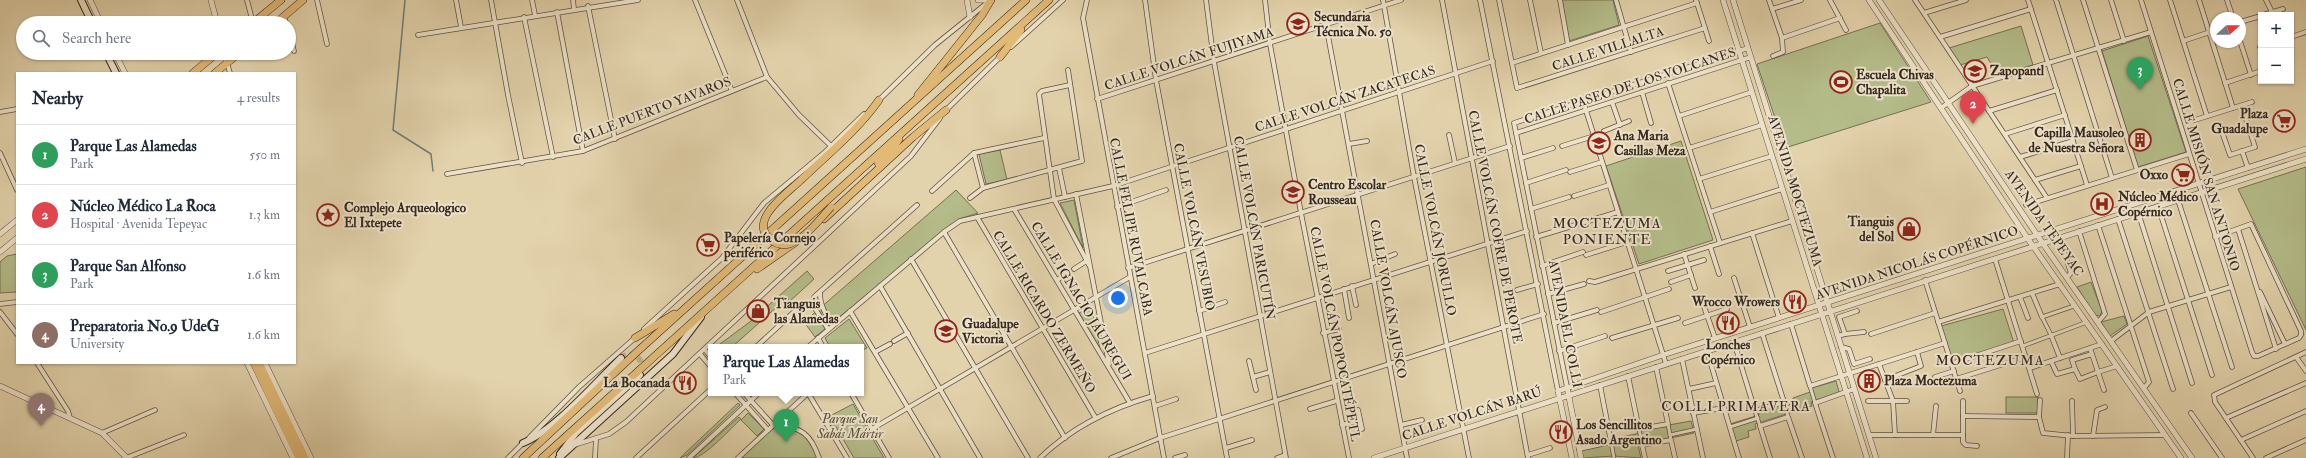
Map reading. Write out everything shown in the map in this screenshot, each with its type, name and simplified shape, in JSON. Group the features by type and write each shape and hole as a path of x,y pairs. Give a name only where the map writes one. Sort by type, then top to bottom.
{"main road":[{"path":"81,0 89,16"},
{"path":"262,16 281,0"},
{"path":"289,16 303,0"},
{"path":"903,112 982,15 991,0"},
{"path":"523,458 687,306 1026,0"},
{"path":"542,458 748,274 906,129 1050,0"},
{"path":"1000,57 1030,18"},
{"path":"110,60 116,72"},
{"path":"194,72 209,60"},
{"path":"216,72 231,60"},
{"path":"879,100 851,132 766,214 764,227 770,239 779,244 792,243 892,150 913,137"},
{"path":"748,274 772,261 806,234 913,137 946,110"},
{"path":"892,150 906,129"},
{"path":"634,338 687,306"},
{"path":"558,458 673,354 706,311"},
{"path":"524,443 535,438 551,426 621,358"},
{"path":"255,364 305,458"},
{"path":"259,364 299,458"},
{"path":"558,458 576,433 640,375"},
{"path":"281,414 282,398"},
{"path":"267,403 281,414"}],"street":[{"path":"90,0 98,16"},
{"path":"211,0 215,16"},
{"path":"247,0 251,16"},
{"path":"317,0 327,44"},
{"path":"456,0 461,27"},
{"path":"491,0 522,163"},
{"path":"532,0 535,15"},
{"path":"573,0 574,9"},
{"path":"418,35 588,6 638,0"},
{"path":"695,0 732,91"},
{"path":"737,0 767,77 800,115 831,146"},
{"path":"966,0 970,17"},
{"path":"978,0 991,0"},
{"path":"508,458 579,387 722,258 764,203 831,146 935,45 991,0"},
{"path":"711,344 911,156 946,110 1000,57 1063,0"},
{"name":"CALLE FELIPE RUVALCABA","path":"1087,0 1084,18 1097,98 1164,458"},
{"name":"CALLE VOLCÁN VESUBIO","path":"1145,0 1156,80 1187,250 1228,458"},
{"name":"CALLE VOLCÁN PARICUTÍN","path":"1206,0 1214,62 1229,148 1286,457"},
{"name":"CALLE VOLCÁN POPOCATÉPETL","path":"1265,0 1270,44 1336,401 1349,458"},
{"name":"CALLE VOLCÁN JORULLO","path":"1383,0 1414,177 1469,458"},
{"name":"CALLE VOLCÁN FUJIYAMA","path":"1097,98 1270,44 1401,0"},
{"name":"CALLE VOLCÁN COFRE DE PEROTE","path":"1442,0 1528,457"},
{"name":"AVENIDA EL COLLI","path":"1480,0 1544,314 1558,391 1557,399 1572,458"},
{"path":"1499,0 1512,62 1568,45 1697,1 1709,41"},
{"path":"1530,0 1540,53"},
{"path":"1560,0 1568,45"},
{"path":"1617,0 1631,52"},
{"name":"AVENIDA MOCTEZUMA","path":"1723,0 1868,458"},
{"name":"AVENIDA MOCTEZUMA","path":"1733,0 1876,458"},
{"path":"1769,0 1782,38 1783,52 1773,56"},
{"path":"1772,9 1801,0"},
{"path":"1830,0 1846,30"},
{"name":"AVENIDA TEPEYAC","path":"1869,0 2033,246 2181,458"},
{"name":"AVENIDA TEPEYAC","path":"1879,0 2042,243 2192,458"},
{"path":"1915,0 2048,198"},
{"path":"1924,13 1966,0"},
{"path":"2028,0 2087,186"},
{"path":"2056,0 2112,178"},
{"path":"2083,0 2137,170"},
{"path":"2111,0 2124,41"},
{"name":"CALLE MISIÓN SAN ANTONIO","path":"2141,0 2198,184 2254,356 2258,356 2276,349"},
{"path":"2170,0 2207,116"},
{"path":"2199,0 2233,108"},
{"path":"2228,0 2231,12"},
{"path":"2266,0 2272,12 2283,9"},
{"path":"588,6 615,139"},
{"path":"1940,37 2031,9"},
{"path":"557,12 583,151"},
{"path":"2246,20 2258,16"},
{"path":"524,17 553,157"},
{"path":"1782,38 1840,18"},
{"name":"CALLE VOLCÁN AJUSCO","path":"1326,25 1407,458"},
{"name":"CALLE VILLALTA","path":"1512,62 1517,88 1705,28"},
{"path":"1941,108 1972,86 2099,49 2151,32"},
{"path":"2183,41 2209,32"},
{"path":"2294,36 2306,32"},
{"name":"CALLE PASEO DE LOS VOLCANES","path":"1514,123 1748,48"},
{"path":"2242,48 2250,75"},
{"name":"CALLE PASEO DE LOS VOLCANES","path":"1516,133 1751,57"},
{"path":"118,60 124,72"},
{"path":"226,60 230,72"},
{"name":"CALLE VOLCÁN ZACATECAS","path":"811,344 911,259 944,232 960,222 1065,196 1113,186 1493,61"},
{"path":"970,198 983,188 1082,161 1068,70"},
{"path":"2225,83 2258,72"},
{"name":"CALLE PUERTO YAVAROS","path":"447,174 522,163 583,151 767,77"},
{"path":"1668,83 1720,243"},
{"path":"1070,85 1042,91 1039,94 1048,171 1054,199 1087,260"},
{"path":"1989,111 2057,90"},
{"path":"1642,92 1651,123"},
{"path":"1678,116 1752,92"},
{"path":"1582,101 1666,364"},
{"path":"1612,102 1620,125"},
{"path":"2195,120 2252,102"},
{"path":"0,112 16,109"},
{"path":"2005,134 2065,115"},
{"path":"2221,129 2230,155 2255,147 2246,119"},
{"path":"1604,131 1629,121"},
{"name":"AVENIDA EL COLLI","path":"1514,123 1581,458"},
{"path":"1689,148 1762,125"},
{"path":"1449,135 1455,163"},
{"path":"1562,146 1594,136"},
{"path":"932,191 974,152 1044,138"},
{"path":"1349,144 1367,140"},
{"path":"2020,157 2073,141"},
{"path":"1128,268 1510,146"},
{"path":"1521,158 1553,148"},
{"name":"AVENIDA NICOLÁS COPÉRNICO","path":"1558,391 1715,338 2306,149"},
{"path":"2242,151 2248,168"},
{"path":"974,152 983,188"},
{"path":"0,153 16,188"},
{"path":"2026,205 2189,154"},
{"path":"1699,179 1772,156"},
{"name":"AVENIDA NICOLÁS COPÉRNICO","path":"1557,399 2306,159"},
{"path":"966,160 976,162"},
{"path":"1526,183 1602,162"},
{"path":"2035,180 2081,166"},
{"path":"1059,168 1065,196"},
{"path":"1574,196 1609,185"},
{"path":"1710,212 1782,189"},
{"path":"1117,207 1166,190"},
{"path":"1076,194 1087,260 1110,369"},
{"path":"1531,209 1569,197"},
{"path":"2178,200 2232,367"},
{"path":"828,329 814,304 814,297 917,205"},
{"path":"2158,206 2212,375"},
{"name":"CALLE IGNACIO JÁUREGUI","path":"1014,209 1130,403"},
{"path":"1536,237 1618,212"},
{"path":"2138,212 2192,383"},
{"name":"CALLE RICARDO ZERMEÑO","path":"977,217 1095,417"},
{"path":"2118,219 2173,389"},
{"path":"1,232 16,221"},
{"path":"1589,281 1595,282 1792,221"},
{"path":"2215,237 2251,224 2302,335 2299,338 2276,349 2238,229"},
{"path":"2098,225 2149,382 2144,388"},
{"path":"1144,353 1527,231"},
{"path":"2079,231 2105,314 2098,322"},
{"path":"944,232 1065,438"},
{"path":"1752,233 1779,318"},
{"path":"2059,237 2071,273 2067,277"},
{"path":"0,252 16,239"},
{"path":"1542,266 1627,242"},
{"path":"1710,246 1719,274"},
{"path":"1371,264 1395,254"},
{"path":"1684,254 1695,288"},
{"path":"911,259 1028,458"},
{"path":"1995,259 2037,394"},
{"path":"1074,269 1087,260"},
{"path":"1668,271 1704,260"},
{"path":"1057,280 1069,272"},
{"path":"1671,282 1691,275"},
{"path":"872,429 1075,311 1130,277"},
{"path":"2253,277 2285,344"},
{"path":"1734,278 1750,327"},
{"path":"1925,280 1960,391"},
{"path":"1517,290 1538,284"},
{"path":"1548,294 1584,284"},
{"path":"1938,322 2060,284"},
{"path":"880,286 980,458"},
{"path":"1352,286 1356,305"},
{"path":"2111,340 2148,312 2231,287"},
{"path":"1344,289 1349,318"},
{"path":"1601,312 1670,289"},
{"path":"820,293 822,307 829,318 836,323"},
{"path":"2032,293 2060,358"},
{"path":"2020,297 2028,318"},
{"path":"1701,298 1715,338"},
{"path":"0,304 16,302"},
{"path":"1199,311 1225,302"},
{"path":"2042,317 2086,305"},
{"path":"1685,323 1727,309"},
{"path":"1554,323 1597,310"},
{"path":"759,344 795,311"},
{"path":"850,311 938,458"},
{"path":"1845,334 1839,317 1857,311"},
{"path":"0,312 16,333"},
{"path":"1871,334 1935,313"},
{"path":"1111,458 1160,438 1276,402 1544,314"},
{"path":"1612,338 1678,318"},
{"path":"2023,346 2087,322"},
{"path":"1791,324 1832,458"},
{"path":"1324,333 1339,330"},
{"path":"1838,336 1864,332"},
{"path":"894,341 908,333"},
{"path":"1762,333 1802,458"},
{"path":"1559,351 1605,336"},
{"path":"818,338 821,344"},
{"path":"1951,364 2021,341"},
{"path":"1734,342 1770,458"},
{"path":"1810,386 1945,343"},
{"path":"875,352 890,344"},
{"path":"2030,368 2102,344"},
{"path":"574,445 609,434 626,422 708,347"},
{"path":"1841,347 1849,348 1854,364 1870,359"},
{"path":"2090,348 2104,390"},
{"path":"705,350 708,354"},
{"path":"1707,351 1739,458"},
{"path":"1885,380 1921,366 1917,352"},
{"path":"2253,458 2213,397 2216,393 2306,352"},
{"path":"700,354 708,363"},
{"path":"2071,354 2075,369 2080,379 2117,366"},
{"path":"2072,360 2092,354"},
{"path":"1956,379 2026,357"},
{"path":"2296,357 2306,371"},
{"path":"1682,359 1703,458"},
{"path":"1250,361 1256,390"},
{"path":"2051,361 2057,374 2075,369"},
{"path":"38,364 68,411 70,418"},
{"path":"248,364 293,458"},
{"path":"265,364 311,458"},
{"path":"1879,364 1892,401 1895,435"},
{"path":"1656,367 1675,458"},
{"path":"2123,374 2130,369"},
{"path":"1936,378 1954,371"},
{"path":"1253,377 1270,372"},
{"path":"1628,376 1645,458"},
{"path":"2226,418 2306,382"},
{"path":"1688,389 1716,383"},
{"path":"1600,385 1614,458"},
{"path":"0,386 102,433 126,458 184,435"},
{"path":"1815,403 1854,389"},
{"path":"639,457 708,392"},
{"path":"738,396 768,430"},
{"path":"747,396 775,424 799,430 809,436 814,443 819,458"},
{"path":"689,458 756,396"},
{"path":"739,457 805,396"},
{"path":"810,396 847,458"},
{"path":"853,396 889,458"},
{"path":"1040,458 1095,417 1130,403 1153,396"},
{"path":"1154,406 1176,399"},
{"name":"CALLE VOLCÁN BARÚ","path":"1374,458 1557,399"},
{"path":"2040,400 2039,417 2041,432 2068,436 2165,435"},
{"path":"1310,409 1336,401"},
{"path":"1868,401 1907,401"},
{"path":"1963,401 1964,442 1966,445 1977,446"},
{"path":"2072,401 2073,436"},
{"path":"1755,411 1784,402"},
{"path":"1933,435 1936,406"},
{"path":"2093,436 2097,410 2105,407"},
{"path":"1694,413 1717,409"},
{"path":"102,433 155,410"},
{"path":"1358,410 1362,429"},
{"path":"2241,440 2306,411"},
{"path":"2191,413 2222,458"},
{"path":"1963,416 2039,417"},
{"path":"1760,426 1788,417"},
{"path":"1730,427 1758,418"},
{"path":"1342,425 1360,420"},
{"path":"1401,425 1422,420"},
{"path":"1639,429 1668,424"},
{"path":"1642,445 1697,429"},
{"path":"1869,435 1963,435"},
{"path":"2068,436 2068,458"},
{"path":"595,458 596,439"},
{"path":"1226,448 1252,440"},
{"path":"2266,458 2306,440"},
{"path":"1579,449 1611,442"},
{"path":"1528,457 1550,448"},
{"path":"1175,458 1185,455"},
{"path":"1277,458 1286,457"}],"green space":[{"path":"1562,0 1613,0 1619,25 1569,41"},
{"name":"Escuela Chivas Chapalita","path":"1880,23 1931,102 1785,148 1757,64"},
{"path":"2021,26 2033,65 1998,75 1987,57 1960,65 1949,48"},
{"path":"2148,36 2186,152 2138,167 2102,51"},
{"path":"1681,141 1713,240 1639,264 1606,166"},
{"path":"1000,150 1007,180 986,184 979,154"},
{"path":"2306,167 2306,330 2238,189"},
{"path":"956,190 978,213 959,219 815,337 804,322"},
{"path":"1074,200 1083,248 1060,203"},
{"path":"16,254 16,292 0,293 0,262 7,256"},
{"path":"807,271 814,279 790,301 787,298 735,344 720,344 751,321"},
{"path":"2091,282 2102,311 2100,316 2095,315 2077,287"},
{"path":"1091,306 1100,349 1079,313"},
{"path":"2003,309 2014,343 1953,363 1941,326"},
{"path":"2124,316 2127,324 2110,336 2101,322"},
{"path":"849,319 867,348 864,350 864,344 828,344 825,338"},
{"path":"1836,381 1839,392 1811,402 1812,406 1755,424 1756,429 1748,431 1749,437 1736,441 1730,424 1759,415 1758,411 1786,402 1788,405 1794,403 1793,398 1813,391 1812,388"},
{"path":"2006,397 2038,397 2038,413 2006,413"},
{"path":"738,403 740,405 687,455 680,458"},
{"name":"Parque San Sabás Mártir","path":"853,404 884,458 854,458 836,427 833,429 826,418"},
{"path":"748,413 764,429 757,436 741,420"},
{"path":"739,417 741,419 718,442 698,457 693,458"},
{"path":"1691,421 1694,433 1638,445 1641,458 1614,456 1583,458 1582,450 1612,444 1611,439 1641,433 1641,430"},
{"path":"777,425 805,434 818,458 743,458 742,456"}],"waterway":[{"path":"405,0 393,130 431,154 433,171"}],"tunnel":[{"path":"621,358 629,355 636,356 641,362 642,370"}],"place":[{"name":"Secundaria Técnica No. 50","path":"1298,24"},
{"name":"Zapopantl","path":"1975,71"},
{"name":"Escuela Chivas Chapalita","path":"1841,82"},
{"name":"Parque San Alfonso","path":"2140,90"},
{"name":"Plaza Guadalupe","path":"2284,121"},
{"name":"Núcleo Médico La Roca","path":"1973,124"},
{"name":"Capilla Mausoleo de Nuestra Señora","path":"2140,140"},
{"name":"Ana Maria Casillas Meza","path":"1599,143"},
{"name":"Oxxo","path":"2183,175"},
{"name":"Centro Escolar Rousseau","path":"1293,192"},
{"name":"Núcleo Médico Copérnico","path":"2102,204"},
{"name":"Complejo Arqueologico El Ixtepete","path":"328,215"},
{"name":"Tianguis del Sol","path":"1909,229"},
{"name":"Papelería Cornejo periférico","path":"708,245"},
{"name":"Wrocco Wrowers","path":"1795,302"},
{"name":"Tianguis las Alamedas","path":"758,311"},
{"name":"Lonches Copérnico","path":"1728,323"},
{"name":"Guadalupe Victoria","path":"946,331"},
{"name":"Plaza Moctezuma","path":"1869,381"},
{"name":"La Bocanada","path":"685,383"},
{"name":"Preparatoria No.9 UdeG","path":"41,426"},
{"name":"Los Sencillitos Asado Argentino","path":"1561,432"},
{"name":"Parque Las Alamedas","path":"786,442"}],"district":[{"name":"MOCTEZUMA PONIENTE","path":"1607,232"},
{"name":"MOCTEZUMA","path":"1990,360"},
{"name":"COLLI PRIMAVERA","path":"1736,406"}]}
